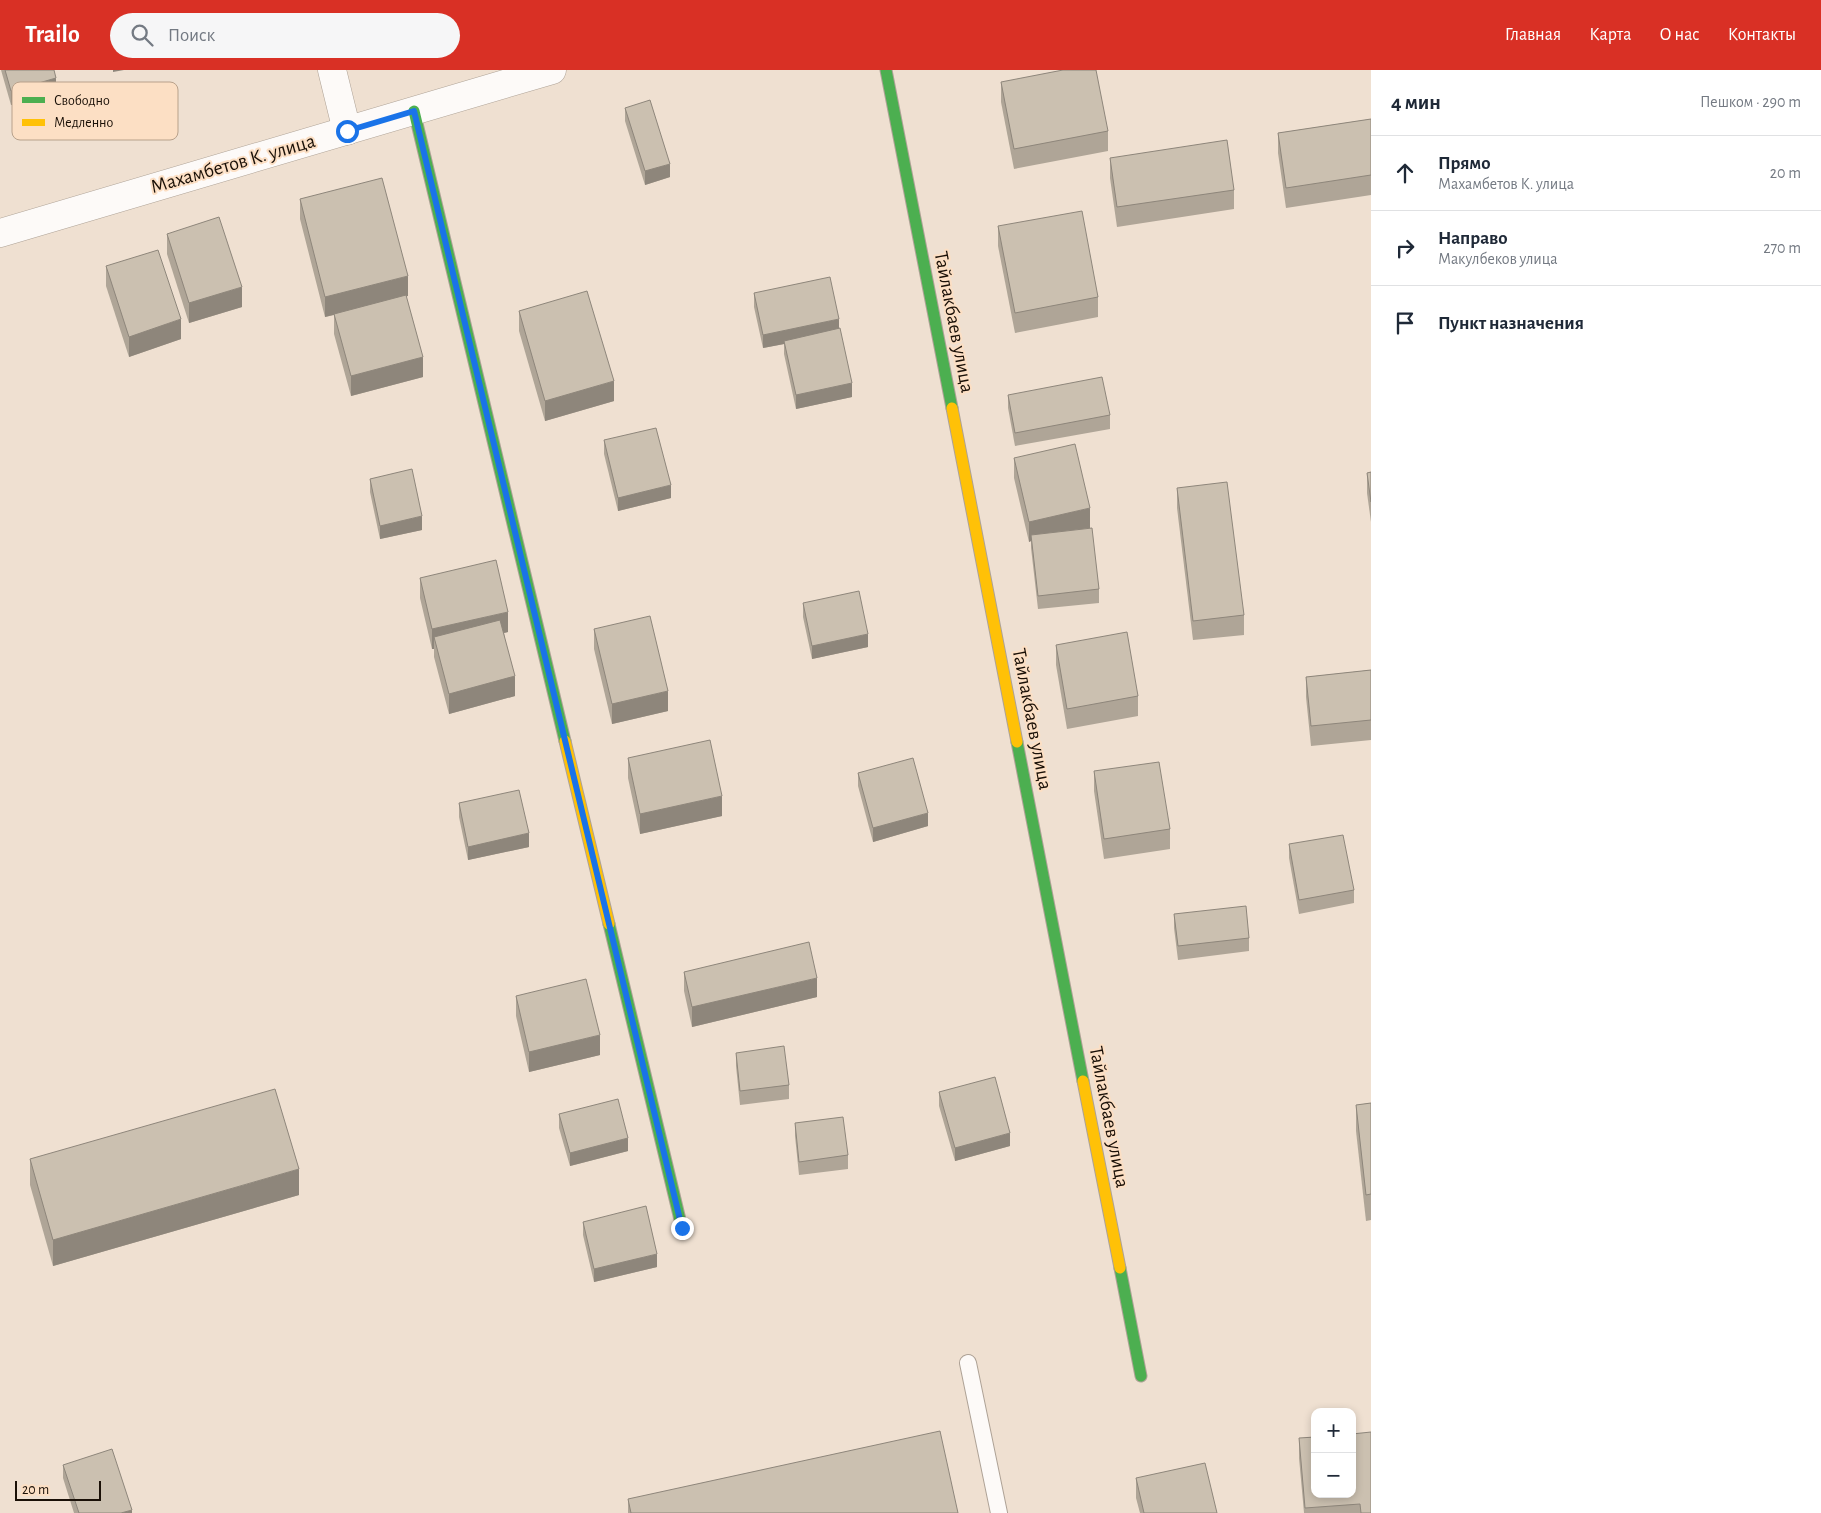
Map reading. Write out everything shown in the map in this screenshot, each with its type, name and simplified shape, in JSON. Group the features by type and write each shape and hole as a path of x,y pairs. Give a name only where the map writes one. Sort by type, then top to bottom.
{"street":[{"path":"332,70 347,131"},
{"name":"Махамбетов К. улица","path":"0,233 552,70"},
{"name":"Тайлакбаев улица","path":"886,70 1141,1376"},
{"path":"414,111 682,1228"}],"lane":[{"path":"968,1363 999,1513"}],"building":[{"path":"5,70 54,70 56,78 42,82 12,82 11,91"},
{"path":"1063,70 1096,70 1108,131 1014,149 1001,82"},
{"path":"650,100 670,164 645,171 625,108"},
{"path":"1371,119 1371,175 1286,188 1278,133"},
{"path":"1227,140 1234,190 1117,207 1110,158"},
{"path":"382,178 408,276 325,297 300,199"},
{"path":"1082,211 1098,297 1015,313 998,226"},
{"path":"219,217 242,287 189,303 167,234"},
{"path":"158,250 181,319 129,337 106,266"},
{"path":"830,277 839,319 763,335 754,293"},
{"path":"587,291 614,381 545,401 519,311"},
{"path":"406,295 423,357 351,376 334,314"},
{"path":"840,328 852,383 796,395 784,341"},
{"path":"1102,377 1110,415 1015,433 1008,395"},
{"path":"656,428 671,485 618,498 604,440"},
{"path":"1075,444 1090,508 1029,522 1014,458"},
{"path":"412,469 422,516 380,526 370,479"},
{"path":"1371,472 1371,502 1367,473"},
{"path":"1227,482 1244,615 1193,621 1177,488"},
{"path":"1092,528 1099,589 1038,596 1031,535"},
{"path":"496,560 508,612 432,629 420,578"},
{"path":"859,591 868,634 812,646 803,603"},
{"path":"650,616 668,691 612,704 594,629"},
{"path":"500,620 515,676 449,694 434,637"},
{"path":"1127,632 1138,696 1067,709 1056,645"},
{"path":"1371,670 1371,720 1311,726 1306,677"},
{"path":"710,740 722,796 640,814 628,758"},
{"path":"913,758 928,813 873,828 858,773"},
{"path":"1159,762 1170,829 1104,839 1094,771"},
{"path":"519,790 529,833 468,847 459,803"},
{"path":"1343,835 1354,890 1299,900 1289,844"},
{"path":"1246,906 1249,938 1178,946 1174,914"},
{"path":"809,942 817,978 692,1007 684,972"},
{"path":"586,979 600,1035 529,1052 516,996"},
{"path":"784,1046 789,1085 740,1091 736,1053"},
{"path":"995,1077 1010,1133 955,1148 939,1092"},
{"path":"275,1089 299,1169 53,1240 30,1159"},
{"path":"618,1099 628,1138 570,1153 559,1114"},
{"path":"1371,1103 1371,1194 1366,1195 1356,1105"},
{"path":"843,1117 848,1155 799,1162 795,1123"},
{"path":"646,1206 657,1254 594,1269 583,1222"},
{"path":"940,1431 958,1513 631,1513 628,1499"},
{"path":"1371,1432 1371,1513 1361,1513 1360,1504 1305,1508 1299,1438 1311,1437 1311,1498 1356,1498 1356,1434"},
{"path":"112,1449 132,1510 121,1513 79,1513 63,1465"},
{"path":"1205,1463 1217,1513 1144,1513 1136,1478"}],"traffic: fast":[{"path":"886,70 952,408"},
{"path":"414,111 565,741"},
{"path":"1017,742 1083,1081"},
{"path":"609,924 682,1228"},
{"path":"1120,1268 1141,1376"}],"traffic: slow":[{"path":"952,408 1017,742"},
{"path":"565,741 609,924"},
{"path":"1083,1081 1120,1268"}],"route":[{"path":"347,131 414,111 682,1228"}]}
